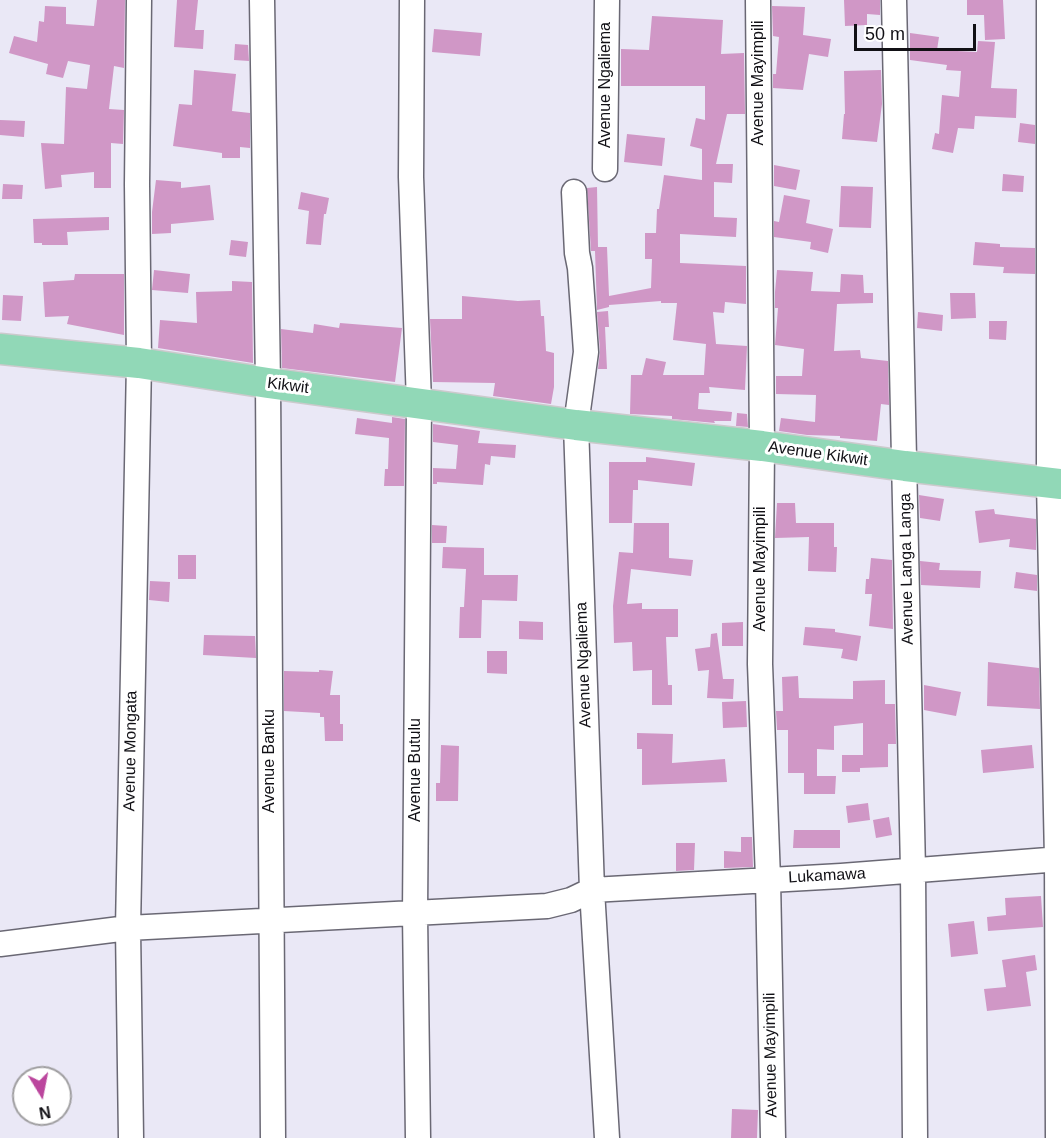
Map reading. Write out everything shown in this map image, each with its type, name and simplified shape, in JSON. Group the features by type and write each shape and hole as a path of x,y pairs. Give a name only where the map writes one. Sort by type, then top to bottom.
{"main road":[{"name":"Kikwit","path":"0,349 139,363 576,425"},
{"name":"Avenue Kikwit","path":"576,425 1055,483"}],"street":[{"name":"Avenue Mongata","path":"131,1138 128,928 139,363 137,196 139,0"},
{"name":"Avenue Banku","path":"262,0 268,383 273,1138"},
{"name":"Avenue Butulu","path":"412,0 411,177 419,403 415,914 418,1138"},
{"name":"Avenue Ngaliema","path":"605,169 607,0"},
{"name":"Avenue Mayimpili","path":"758,0 762,446 760,664 768,879 773,1138"},
{"name":"Avenue Langa Langa","path":"894,0 913,870 915,1138"},
{"path":"1048,0 1059,859 1058,1138"},
{"name":"Avenue Ngaliema","path":"574,192 586,352 576,425 592,890 607,1138"},
{"name":"Lukamawa","path":"0,944 128,928 547,906 571,900 592,890 1059,859"}],"building":[{"path":"97,0 125,0 124,68 114,66 109,109 124,110 123,144 111,143 111,188 94,188 94,172 61,175 62,187 45,189 41,143 64,144 66,87 87,89 90,65 68,61 63,78 46,74 48,64 9,53 14,36 37,42 39,21 44,22 45,6 66,7 66,24 94,26"},
{"path":"177,0 198,0 195,30 204,30 203,49 174,47"},
{"path":"844,0 880,0 880,15 867,14 867,25 845,26"},
{"path":"967,0 1003,0 1005,39 985,40 984,15 967,15"},
{"path":"772,6 805,7 803,35 831,39 828,57 809,54 803,90 773,88 779,37 773,36"},
{"path":"652,16 723,20 721,54 744,53 745,114 727,114 716,164 733,164 732,183 714,182 714,217 737,218 736,237 680,234 680,263 746,266 746,304 725,302 724,313 713,312 716,344 747,346 745,390 709,387 710,393 699,393 698,409 732,412 731,421 714,421 715,423 672,419 672,416 630,414 631,375 642,375 646,358 666,362 663,375 704,375 706,344 673,340 677,303 661,303 661,301 609,305 609,307 597,310 595,251 591,251 587,188 597,187 598,247 607,247 609,296 651,288 652,259 645,259 645,233 656,233 657,209 659,209 664,175 702,180 702,149 690,146 696,118 705,120 705,86 621,86 621,49 649,50"},
{"path":"434,29 482,33 480,56 432,52"},
{"path":"910,33 939,37 937,50 977,52 978,41 995,42 991,88 1017,89 1016,118 975,116 974,129 958,128 953,153 932,149 935,133 939,134 942,95 959,97 961,71 946,70 947,65 910,60"},
{"path":"235,44 248,45 249,61 234,60"},
{"path":"194,70 236,74 232,111 250,113 250,148 240,147 240,158 222,158 222,153 173,146 179,104 192,105"},
{"path":"881,70 882,104 877,142 842,139 845,114 844,71"},
{"path":"0,120 25,121 24,137 0,135"},
{"path":"1020,123 1035,125 1035,144 1018,142"},
{"path":"627,134 665,138 662,166 624,162"},
{"path":"774,165 800,170 796,190 774,186"},
{"path":"1003,174 1024,176 1023,192 1002,191"},
{"path":"156,180 181,182 181,188 210,185 214,220 171,224 171,233 152,234"},
{"path":"3,184 23,185 22,199 2,199"},
{"path":"841,186 873,187 871,228 839,227"},
{"path":"301,192 329,198 326,214 324,214 321,245 306,244 309,211 298,209"},
{"path":"784,195 810,200 806,223 833,229 828,253 810,249 811,242 774,237 774,221 779,222"},
{"path":"109,217 109,230 67,232 68,245 34,243 33,219"},
{"path":"231,240 248,242 246,257 229,255"},
{"path":"975,242 1000,244 1000,247 1035,248 1035,274 1003,273 1004,267 973,265"},
{"path":"154,270 190,274 188,293 152,290"},
{"path":"777,270 813,272 811,291 840,292 841,274 863,275 864,293 873,293 873,303 837,304 834,351 860,350 861,358 888,361 889,405 881,404 877,441 779,431 781,418 815,422 816,395 776,394 776,376 802,376 804,349 775,345 778,308 775,308"},
{"path":"75,274 124,274 124,335 67,324 69,316 45,317 43,282 74,280"},
{"path":"232,281 252,282 253,363 158,348 160,320 197,323 196,292 232,291"},
{"path":"950,293 975,293 976,318 951,319"},
{"path":"3,295 23,296 21,321 2,320"},
{"path":"462,296 518,301 540,300 541,316 544,316 546,351 554,353 554,387 551,404 493,396 495,383 433,382 430,319 462,319"},
{"path":"608,311 609,327 605,327 607,369 598,369 600,351 597,312"},
{"path":"918,312 943,315 942,331 917,328"},
{"path":"989,321 1007,321 1006,340 989,339"},
{"path":"340,323 402,328 395,382 282,368 281,329 313,333 314,324 339,328"},
{"path":"737,413 747,414 748,427 736,426"},
{"path":"392,417 405,419 404,486 384,486 385,469 388,469 389,438 355,434 357,418 392,423"},
{"path":"433,424 480,431 478,443 516,445 515,458 491,456 490,465 485,464 483,485 437,482 433,484 433,468 456,469 458,445 433,442"},
{"path":"646,457 695,463 692,486 638,480 638,490 633,490 632,523 609,523 609,462 646,462"},
{"path":"919,495 944,499 940,521 920,518"},
{"path":"777,503 795,503 796,523 834,523 834,547 837,547 836,572 808,571 809,537 775,538"},
{"path":"994,509 995,514 1036,519 1036,550 1009,547 1010,539 979,543 975,511"},
{"path":"634,523 669,523 669,558 693,560 691,576 631,569 627,604 642,603 642,609 678,609 678,637 666,637 668,685 672,685 672,705 652,705 652,670 633,671 632,642 614,643 613,606 619,552 633,553"},
{"path":"432,525 447,526 446,543 432,543"},
{"path":"443,547 484,548 484,575 518,575 517,601 482,600 481,638 459,638 460,607 464,607 466,569 442,568"},
{"path":"178,555 196,555 196,579 178,579"},
{"path":"871,558 892,560 893,629 869,626 872,594 865,594"},
{"path":"920,561 940,563 939,570 981,571 980,588 921,585"},
{"path":"1016,572 1037,575 1037,591 1014,588"},
{"path":"150,581 170,582 169,602 149,600"},
{"path":"519,621 543,622 543,640 519,639"},
{"path":"743,622 743,646 722,646 722,623"},
{"path":"805,627 835,629 835,632 861,636 857,661 841,658 843,649 803,645"},
{"path":"717,633 723,679 734,679 733,699 707,698 709,670 698,671 695,649 710,647 711,634"},
{"path":"204,635 255,636 256,658 203,655"},
{"path":"487,651 507,651 507,674 487,673"},
{"path":"988,662 1039,668 1040,709 987,706"},
{"path":"319,670 333,671 330,695 340,695 340,724 343,724 343,741 325,741 324,717 320,717 320,713 284,711 284,671 319,672"},
{"path":"798,676 799,698 853,699 853,681 885,680 885,704 895,704 896,744 888,744 888,767 860,768 860,772 842,772 842,755 863,755 863,723 834,726 834,750 817,749 817,776 836,776 835,794 804,794 804,773 788,773 788,730 777,730 776,711 783,711 782,677"},
{"path":"924,685 961,692 956,716 924,710"},
{"path":"746,701 747,727 723,728 722,702"},
{"path":"637,733 673,734 672,763 725,759 727,782 642,785 642,749 637,749"},
{"path":"441,745 459,746 458,801 436,801 436,783 440,783"},
{"path":"1032,745 1034,768 983,773 981,750"},
{"path":"868,803 870,820 848,823 846,806"},
{"path":"889,817 892,835 876,838 873,820"},
{"path":"794,830 840,830 840,848 793,848"},
{"path":"741,837 752,837 753,867 724,868 724,851 741,852"},
{"path":"676,843 695,843 694,870 676,871"},
{"path":"1041,896 1043,927 988,931 987,917 1006,915 1005,898"},
{"path":"974,921 978,954 951,957 948,924"},
{"path":"1035,955 1037,970 1026,972 1031,1006 987,1011 984,989 1006,987 1002,960"},
{"path":"732,1109 758,1110 757,1138 731,1138"}]}
